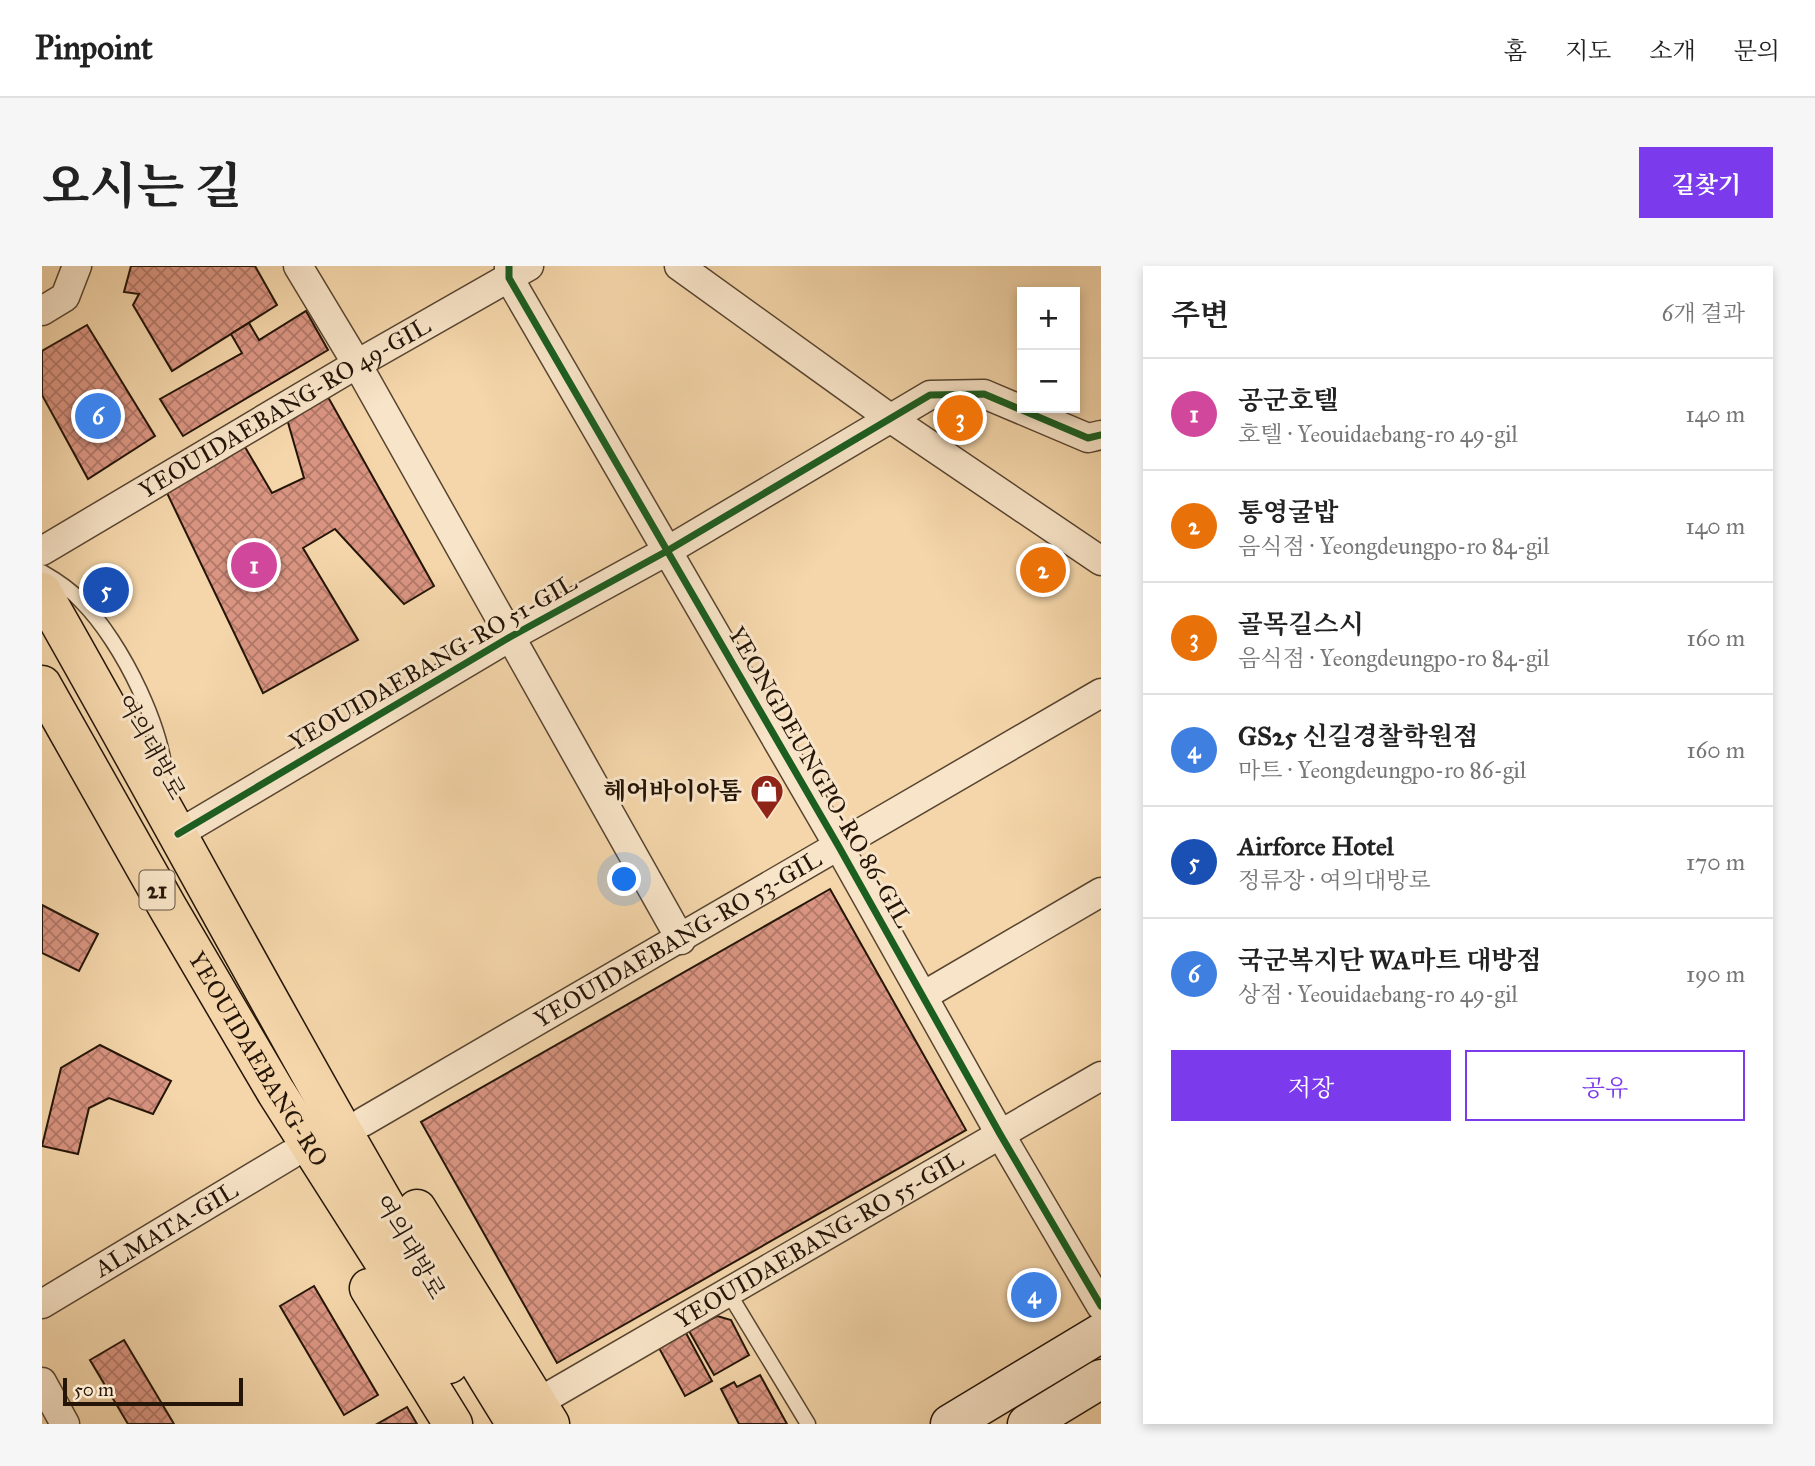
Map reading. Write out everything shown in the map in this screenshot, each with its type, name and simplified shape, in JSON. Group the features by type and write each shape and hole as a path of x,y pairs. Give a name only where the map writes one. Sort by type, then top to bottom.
{"main road":[{"name":"여의대방로","path":"42,592 307,1068 457,1329 534,1417"},
{"name":"YEOUIDAEBANG-RO","path":"42,685 276,1092 388,1271 489,1424"},
{"path":"307,1068 363,1122 534,1417"},
{"name":"21","path":"276,1092 280,1120 290,1155 453,1424"},
{"path":"950,1424 1101,1333"},
{"path":"1027,1424 1101,1379"}],"street":[{"path":"42,312 65,297 78,266"},
{"path":"298,266 357,364 681,940"},
{"path":"679,266 890,418 1101,561"},
{"name":"YEOUIDAEBANG-RO 49-GIL","path":"42,551 515,270"},
{"name":"YEONGDEUNGPO-RO 86-GIL","path":"515,270 667,551 1101,1306"},
{"name":"YEOUIDAEBANG-RO 51-GIL","path":"172,822 667,551 930,395 984,394 1088,438 1101,435"},
{"name":"YEOUIDAEBANG-RO 53-GIL","path":"363,1122 681,940 1101,693"},
{"path":"923,996 1101,892"},
{"name":"YEOUIDAEBANG-RO 55-GIL","path":"534,1417 728,1292 1101,1076"},
{"name":"ALMATA-GIL","path":"42,1304 290,1155"},
{"path":"42,1382 65,1424"}],"lane":[{"path":"42,572 81,600 122,657 149,712 161,750 172,822"},
{"path":"728,1292 808,1424"},
{"path":"977,1424 1033,1374"}],"building":[{"path":"131,266 255,266 277,305 172,371 133,305 139,294 124,292"},
{"path":"306,311 328,350 183,436 160,399 242,353 231,334 249,323 259,340"},
{"path":"87,325 155,436 88,479 42,395 42,351"},
{"path":"328,397 434,586 404,604 335,529 303,548 358,640 263,693 167,493 245,447 272,493 304,478 287,419"},
{"path":"830,889 966,1130 557,1363 421,1122"},
{"path":"42,905 98,934 79,971 42,953"},
{"path":"100,1045 171,1081 153,1114 109,1098 89,1108 78,1154 42,1146 61,1068"},
{"path":"314,1286 378,1395 344,1415 280,1306"},
{"path":"717,1316 731,1320 749,1355 714,1375 689,1331"},
{"path":"686,1333 712,1381 685,1396 659,1348"},
{"path":"124,1340 174,1424 128,1424 90,1360"},
{"path":"760,1375 787,1424 739,1424 721,1389 734,1382 737,1387"},
{"path":"407,1407 417,1424 377,1424"}],"cycle path":[{"path":"509,266 509,278 1101,1306"},
{"path":"178,834 510,637 667,551 930,395 984,394 1088,438 1101,435"}],"place":[{"name":"국군복지단 WA마트 대방점","path":"98,416"},
{"name":"골목길스시","path":"960,418"},
{"name":"공군호텔","path":"254,565"},
{"name":"통영굴밥","path":"1043,570"},
{"name":"Airforce Hotel","path":"106,590"},
{"name":"헤어바이아톰","path":"767,821"},
{"name":"GS25 신길경찰학원점","path":"1034,1295"}]}
